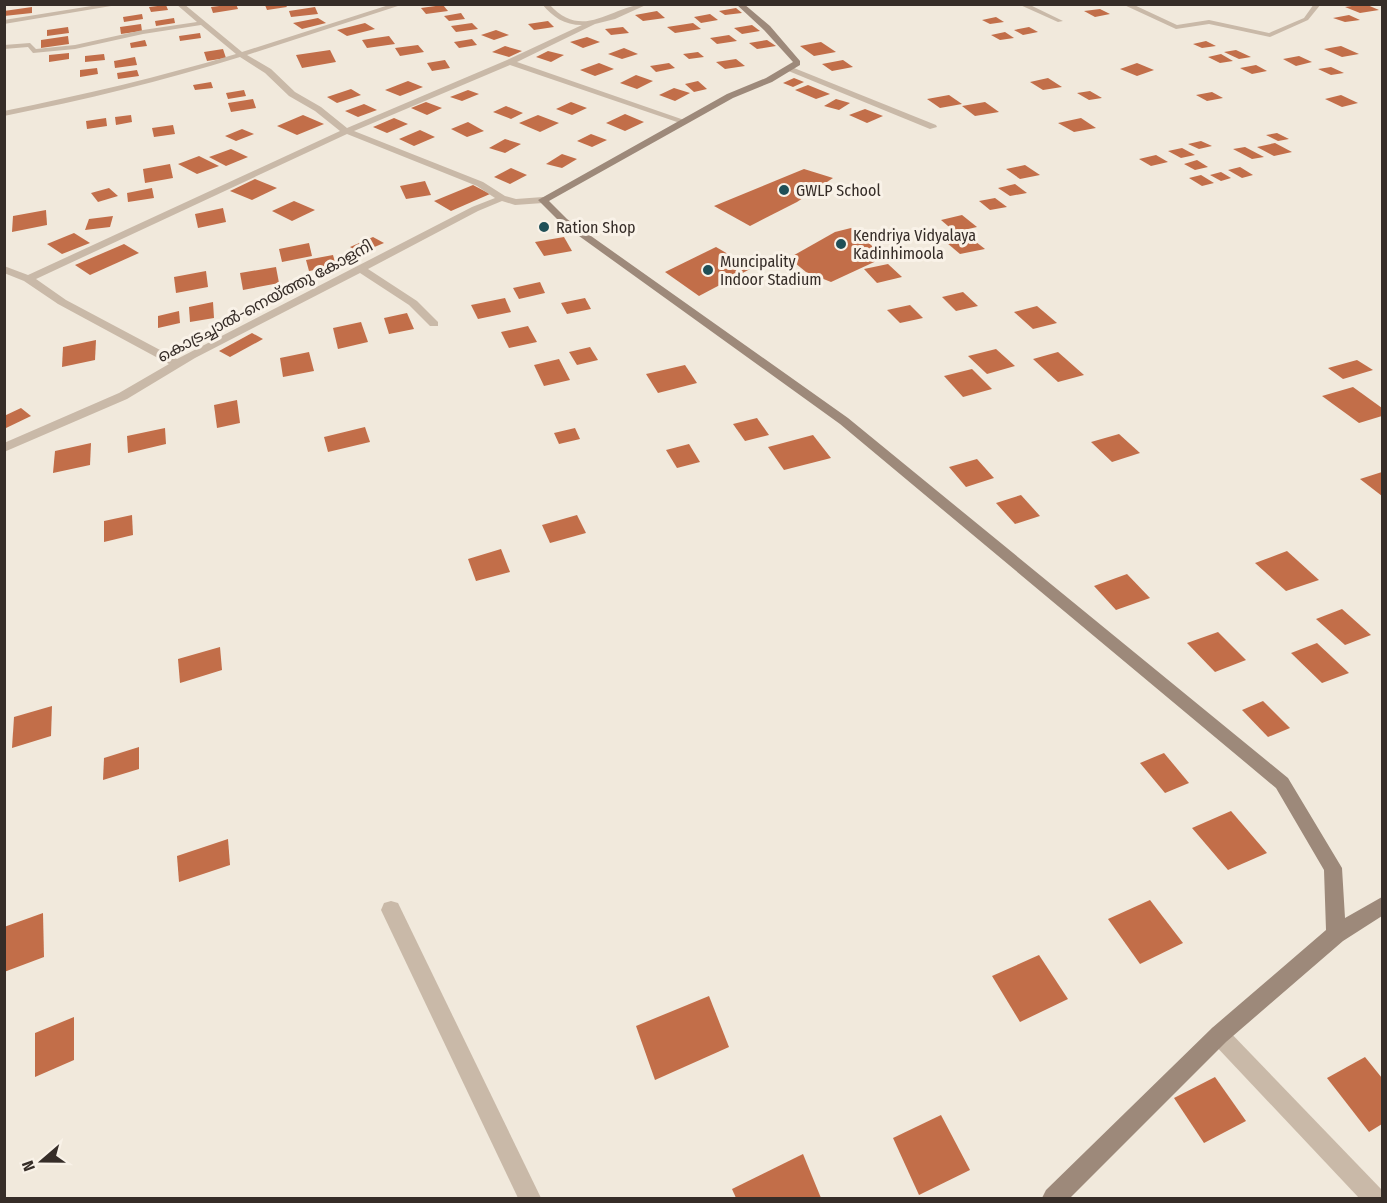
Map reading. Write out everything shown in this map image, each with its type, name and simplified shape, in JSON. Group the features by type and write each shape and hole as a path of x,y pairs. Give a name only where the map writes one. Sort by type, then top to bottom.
{"main road":[{"path":"739,4 767,28 797,63 770,80 730,96 543,201 564,221 844,420 1282,783 1333,868 1336,934"},
{"path":"1054,1198 1219,1035 1336,934 1383,906"}],"street":[{"path":"4,22 120,4"},
{"path":"179,4 242,55 268,71 292,94 318,109 346,131 480,184 502,198"},
{"path":"4,114 72,100 242,55 401,4"},
{"path":"545,4 556,15 570,21 592,23"},
{"path":"28,279 346,131 510,62 592,23 645,4"},
{"path":"1021,4 1060,21"},
{"path":"1125,4 1176,27 1209,22 1270,35 1306,20 1318,4"},
{"path":"4,47 30,45 33,51 43,51 93,45 143,32 203,24"},
{"path":"510,62 683,122"},
{"path":"789,68 841,87 898,114 933,127"},
{"name":"കൊട്രച്ചാൽ-നെയ്ത്തു കോളനി","path":"4,448 123,396 178,364 475,209 502,198 515,202 543,201"},
{"path":"4,269 28,279 62,302 178,364"},
{"path":"361,269 414,303 434,324"},
{"path":"391,910 530,1198"},
{"path":"1219,1035 1374,1198"}],"building":[{"path":"236,4 238,9 213,13 211,7"},
{"path":"285,4 287,7 267,10 265,5"},
{"path":"1365,4 1379,10 1360,13 1345,7"},
{"path":"166,5 168,10 151,12 149,7"},
{"path":"443,5 448,11 426,14 421,8"},
{"path":"32,7 32,13 4,16 4,11"},
{"path":"315,7 318,14 291,17 289,11"},
{"path":"736,8 742,13 725,15 719,11"},
{"path":"1100,9 1110,14 1095,17 1084,11"},
{"path":"657,11 665,18 643,21 635,15"},
{"path":"461,13 465,19 449,21 444,16"},
{"path":"142,14 143,19 124,22 123,17"},
{"path":"710,14 718,20 701,23 694,17"},
{"path":"1349,15 1360,20 1345,22 1333,18"},
{"path":"996,17 1004,22 990,24 982,20"},
{"path":"174,18 175,23 156,26 155,21"},
{"path":"318,18 326,23 302,29 293,23"},
{"path":"548,21 554,27 534,30 528,24"},
{"path":"365,23 375,29 347,36 337,30"},
{"path":"472,23 478,29 456,32 451,26"},
{"path":"693,23 701,29 675,33 667,27"},
{"path":"141,24 142,31 121,34 120,27"},
{"path":"752,25 760,31 742,34 734,28"},
{"path":"68,27 69,33 47,36 47,30"},
{"path":"623,27 629,33 611,35 605,29"},
{"path":"1029,27 1038,32 1023,35 1014,30"},
{"path":"496,30 509,35 494,40 481,35"},
{"path":"1005,32 1014,38 1000,40 991,35"},
{"path":"200,33 201,38 180,41 179,36"},
{"path":"729,35 737,41 717,44 710,38"},
{"path":"68,36 69,44 41,48 41,40"},
{"path":"389,36 395,44 367,48 362,40"},
{"path":"587,37 600,42 583,48 570,42"},
{"path":"472,39 477,45 459,48 454,42"},
{"path":"145,40 147,46 131,48 130,43"},
{"path":"767,40 776,46 757,49 749,43"},
{"path":"1206,41 1216,46 1202,48 1193,44"},
{"path":"821,42 836,52 814,56 800,46"},
{"path":"418,45 424,52 400,56 395,48"},
{"path":"505,46 522,51 509,57 492,52"},
{"path":"1341,46 1359,54 1342,57 1324,49"},
{"path":"624,48 638,54 622,59 608,54"},
{"path":"223,49 226,58 207,61 204,52"},
{"path":"330,50 336,62 302,68 296,55"},
{"path":"1236,50 1251,57 1239,59 1224,52"},
{"path":"548,51 564,55 551,62 536,57"},
{"path":"698,52 704,57 689,59 683,54"},
{"path":"69,53 69,59 49,62 49,55"},
{"path":"104,54 105,60 85,62 85,56"},
{"path":"1221,54 1233,61 1220,63 1208,57"},
{"path":"1299,56 1312,62 1296,66 1283,59"},
{"path":"135,57 137,65 115,68 114,61"},
{"path":"736,59 745,66 725,69 716,62"},
{"path":"445,60 450,68 432,71 427,63"},
{"path":"843,60 853,67 832,71 822,64"},
{"path":"599,63 614,69 595,76 580,70"},
{"path":"669,63 675,68 656,72 650,66"},
{"path":"1137,63 1154,70 1137,76 1120,69"},
{"path":"1256,65 1267,71 1252,74 1240,68"},
{"path":"1331,67 1344,73 1331,75 1318,69"},
{"path":"97,68 98,74 80,77 80,70"},
{"path":"137,70 139,76 118,79 117,73"},
{"path":"636,75 653,81 637,89 620,83"},
{"path":"794,78 804,82 793,87 783,83"},
{"path":"1048,78 1062,87 1043,90 1030,82"},
{"path":"408,81 423,87 400,96 385,90"},
{"path":"698,81 707,89 694,92 685,84"},
{"path":"211,82 213,88 195,90 193,85"},
{"path":"808,85 830,94 816,99 795,90"},
{"path":"674,88 690,93 675,101 659,95"},
{"path":"351,89 361,95 337,103 327,97"},
{"path":"244,90 246,96 228,99 226,93"},
{"path":"468,90 479,94 462,101 450,97"},
{"path":"1090,91 1102,98 1089,100 1077,93"},
{"path":"1212,92 1223,98 1207,101 1196,95"},
{"path":"949,95 962,104 940,108 927,99"},
{"path":"1341,95 1358,103 1342,107 1325,99"},
{"path":"253,99 256,108 231,112 228,103"},
{"path":"836,99 850,103 839,110 824,106"},
{"path":"426,102 442,108 427,115 411,108"},
{"path":"571,102 587,108 572,115 556,109"},
{"path":"985,102 999,112 975,116 962,106"},
{"path":"364,104 377,110 358,117 345,111"},
{"path":"506,106 523,113 511,119 493,112"},
{"path":"865,109 883,116 867,123 849,115"},
{"path":"625,114 644,122 625,131 606,123"},
{"path":"131,115 132,122 116,125 115,117"},
{"path":"303,115 324,124 297,135 277,126"},
{"path":"538,115 559,123 540,132 519,123"},
{"path":"106,118 107,126 87,129 86,121"},
{"path":"394,118 408,124 387,133 373,127"},
{"path":"1081,118 1096,128 1074,132 1058,123"},
{"path":"468,122 484,131 467,137 451,129"},
{"path":"173,125 175,134 154,137 152,128"},
{"path":"242,129 254,134 236,141 225,136"},
{"path":"420,130 435,137 414,146 399,139"},
{"path":"1277,133 1289,139 1278,141 1266,135"},
{"path":"591,134 607,140 592,147 577,141"},
{"path":"505,139 521,144 505,153 489,148"},
{"path":"1201,141 1212,146 1199,149 1188,144"},
{"path":"1275,143 1292,152 1274,156 1257,147"},
{"path":"1245,147 1264,157 1252,159 1233,149"},
{"path":"1182,148 1195,155 1181,158 1168,151"},
{"path":"231,149 248,157 226,166 209,157"},
{"path":"562,154 577,159 562,168 546,164"},
{"path":"1156,155 1168,162 1151,166 1139,159"},
{"path":"199,156 219,166 197,174 178,164"},
{"path":"1197,160 1208,167 1195,170 1184,164"},
{"path":"170,164 173,178 145,183 143,169"},
{"path":"1025,165 1040,175 1020,179 1006,169"},
{"path":"1240,167 1253,175 1242,178 1228,170"},
{"path":"511,168 527,175 510,184 494,177"},
{"name":"GWLP School","path":"804,169 833,178 797,202 750,226 714,206"},
{"path":"1221,172 1231,178 1221,181 1210,175"},
{"path":"1201,175 1214,183 1202,186 1189,178"},
{"path":"255,179 277,188 252,200 230,191"},
{"path":"425,181 431,195 406,199 400,186"},
{"path":"1015,184 1027,193 1010,196 998,188"},
{"path":"473,185 490,194 451,211 434,201"},
{"path":"109,188 118,196 98,202 91,193"},
{"path":"152,188 154,198 128,202 127,193"},
{"path":"995,198 1007,207 990,210 979,201"},
{"path":"294,201 315,210 292,221 272,211"},
{"path":"223,208 226,222 198,228 195,214"},
{"path":"46,210 47,225 12,232 13,216"},
{"path":"962,215 977,227 955,232 941,220"},
{"path":"113,216 110,227 85,230 89,219"},
{"name":"Kendriya Vidyalaya Kadinhimoola","path":"851,228 885,257 831,282 806,272 789,258 835,232"},
{"path":"74,233 90,243 62,254 47,244"},
{"path":"373,237 384,243 360,253 350,247"},
{"path":"564,237 572,251 544,256 535,242"},
{"path":"971,238 985,249 960,254 947,243"},
{"path":"309,243 312,256 282,262 279,249"},
{"path":"124,244 139,253 90,275 75,265"},
{"name":"Muncipality Indoor Stadium","path":"716,247 752,268 699,296 665,272"},
{"path":"333,255 336,266 309,271 306,260"},
{"path":"888,264 902,277 877,283 864,269"},
{"path":"276,267 279,283 243,290 240,273"},
{"path":"206,271 208,287 176,293 174,277"},
{"path":"540,282 545,293 519,299 513,288"},
{"path":"963,292 978,306 956,311 942,297"},
{"path":"505,298 511,312 478,319 471,305"},
{"path":"585,298 591,309 567,314 561,303"},
{"path":"213,302 214,318 190,322 189,307"},
{"path":"910,305 923,318 900,323 887,310"},
{"path":"1037,306 1057,323 1033,329 1014,312"},
{"path":"179,311 180,323 158,328 158,316"},
{"path":"407,313 414,329 389,334 384,318"},
{"path":"361,322 368,342 338,349 333,328"},
{"path":"528,326 537,342 509,348 501,332"},
{"path":"252,333 263,339 230,357 219,351"},
{"path":"96,340 95,360 62,367 63,347"},
{"path":"590,347 598,360 577,365 569,352"},
{"path":"996,349 1015,366 987,374 968,356"},
{"path":"309,352 314,371 283,377 280,358"},
{"path":"1058,352 1084,375 1058,382 1033,359"},
{"path":"559,359 570,380 544,386 534,365"},
{"path":"1357,360 1373,370 1343,379 1328,368"},
{"path":"685,365 697,383 658,393 646,374"},
{"path":"972,369 992,389 963,397 944,376"},
{"path":"1353,387 1382,408 1382,416 1359,423 1322,396"},
{"path":"237,400 240,423 217,428 214,405"},
{"path":"21,408 31,416 4,429 4,416"},
{"path":"757,418 769,435 745,441 733,424"},
{"path":"365,427 370,442 328,452 324,437"},
{"path":"165,428 166,444 128,453 127,436"},
{"path":"575,428 580,439 559,444 554,433"},
{"path":"1119,434 1140,453 1112,462 1091,442"},
{"path":"813,435 831,458 784,470 768,447"},
{"path":"91,443 90,465 53,473 55,451"},
{"path":"689,444 700,462 677,468 666,450"},
{"path":"977,459 994,478 966,487 949,467"},
{"path":"1382,472 1382,496 1360,479"},
{"path":"1021,495 1040,516 1015,524 996,503"},
{"path":"132,515 133,535 104,542 104,521"},
{"path":"577,515 586,533 550,543 542,525"},
{"path":"501,549 510,572 476,581 468,559"},
{"path":"1287,551 1319,580 1286,591 1255,563"},
{"path":"1127,574 1150,598 1116,610 1094,586"},
{"path":"1342,609 1371,635 1345,645 1316,619"},
{"path":"1218,632 1246,660 1215,672 1187,643"},
{"path":"1317,643 1349,673 1322,683 1291,653"},
{"path":"220,647 222,670 180,683 178,659"},
{"path":"1263,701 1290,728 1268,737 1242,710"},
{"path":"52,706 51,736 12,748 14,717"},
{"path":"139,747 139,769 103,780 104,758"},
{"path":"1164,753 1189,783 1165,793 1140,763"},
{"path":"1231,811 1267,853 1228,870 1192,828"},
{"path":"228,839 230,865 179,882 177,856"},
{"path":"1150,900 1183,943 1140,964 1108,919"},
{"path":"43,913 44,957 4,972 4,927"},
{"path":"1039,955 1068,999 1020,1022 992,976"},
{"path":"709,996 729,1047 655,1080 636,1026"},
{"path":"74,1017 74,1060 35,1077 35,1033"},
{"path":"1365,1057 1382,1078 1382,1124 1369,1132 1327,1078"},
{"path":"1215,1077 1246,1121 1204,1143 1174,1098"},
{"path":"941,1115 970,1170 919,1195 893,1138"},
{"path":"803,1154 821,1198 736,1198 732,1189"}],"place":[{"name":"GWLP School","path":"784,190"},
{"name":"Ration Shop","path":"544,227"},
{"name":"Kendriya Vidyalaya Kadinhimoola","path":"841,244"},
{"name":"Muncipality Indoor Stadium","path":"708,270"}]}
